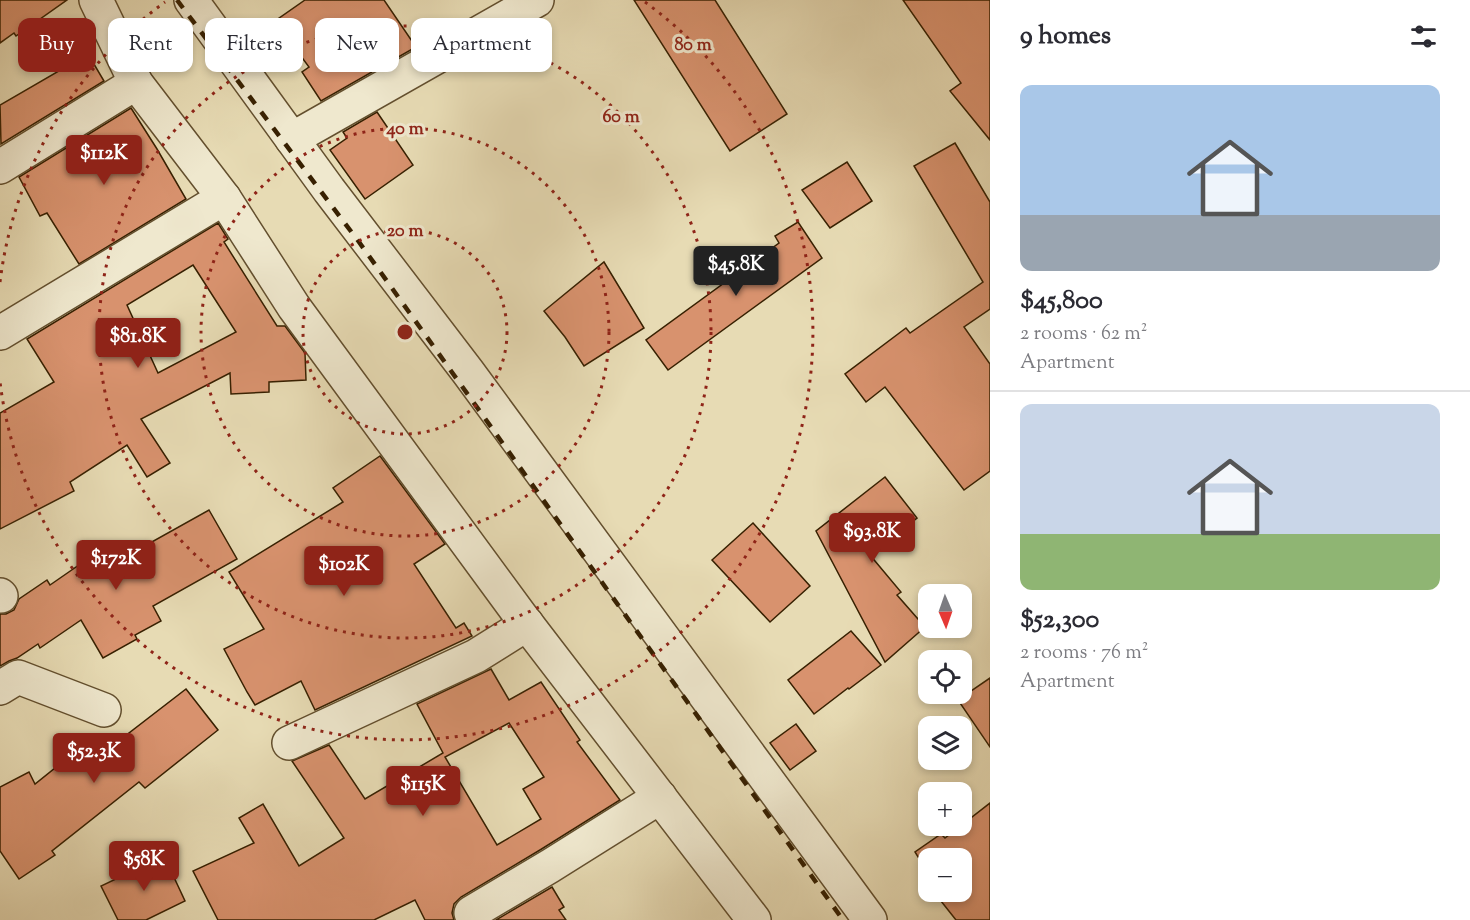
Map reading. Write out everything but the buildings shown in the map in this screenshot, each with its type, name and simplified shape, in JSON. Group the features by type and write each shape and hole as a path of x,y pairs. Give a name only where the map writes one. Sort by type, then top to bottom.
{"street":[{"path":"96,0 136,83 224,198 294,307 527,624 754,920"},
{"path":"191,0 329,190 468,372 870,920"},
{"path":"292,139 537,0"},
{"path":"0,167 136,83"},
{"path":"0,333 224,198"},
{"path":"289,743 476,656 527,624"},
{"path":"0,688 18,677 105,710"},
{"path":"471,913 660,798"}],"railway":[{"path":"177,0 359,242 843,920"}]}
